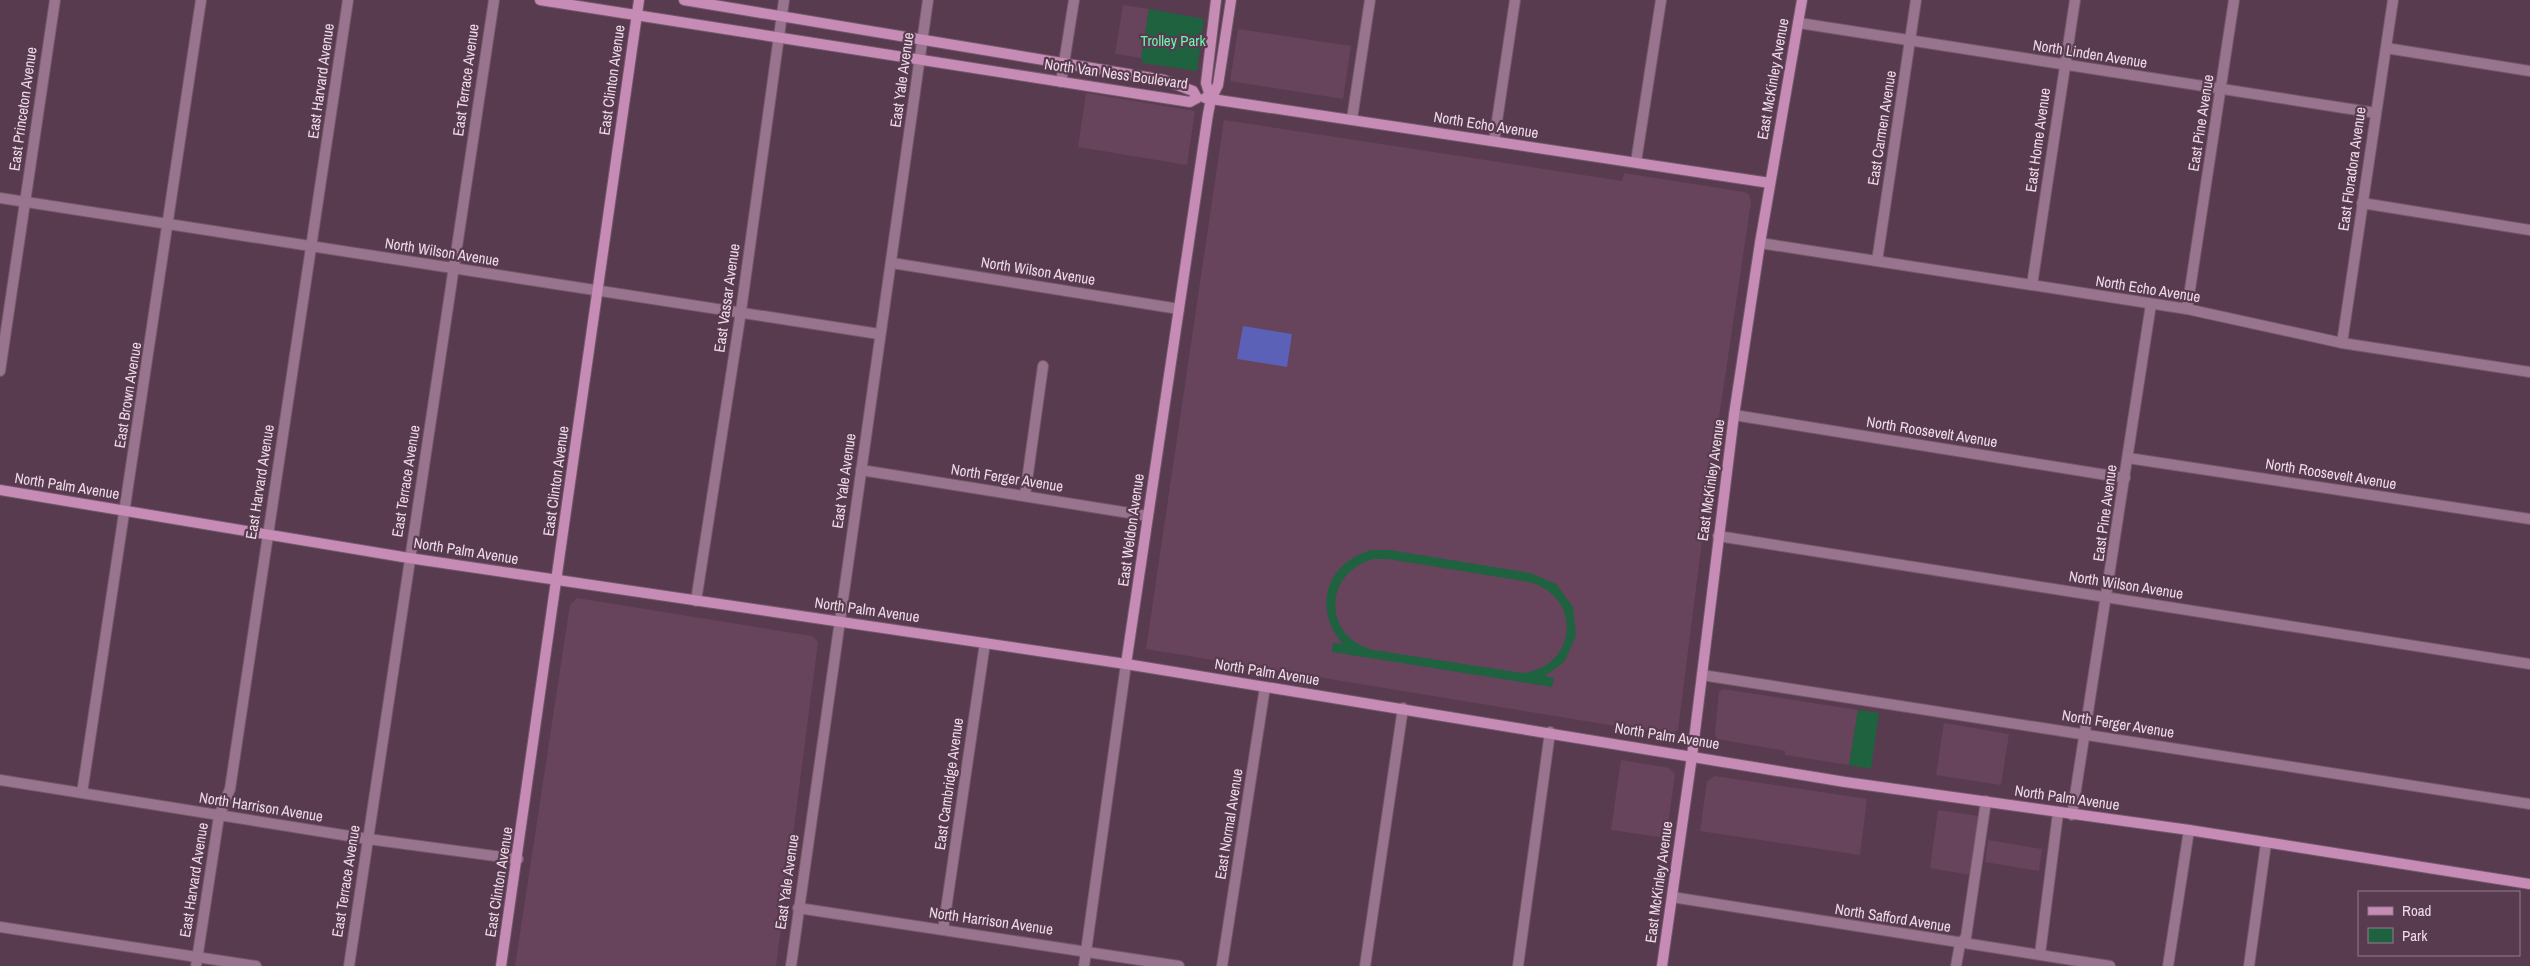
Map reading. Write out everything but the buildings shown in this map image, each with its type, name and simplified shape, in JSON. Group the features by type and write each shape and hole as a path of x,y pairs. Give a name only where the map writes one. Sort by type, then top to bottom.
{"main road":[{"name":"North Van Ness Boulevard","path":"540,0 1190,102 1197,98 1193,91 1178,83 922,38 684,0"},
{"name":"East Clinton Avenue","path":"501,966 558,580 596,290 639,0"},
{"name":"East Weldon Avenue","path":"1211,99 1206,83 1216,0"},
{"name":"East Weldon Avenue","path":"1126,664 1211,99 1218,85 1231,0"},
{"name":"East McKinley Avenue","path":"1662,966 1692,756 1734,415 1760,243 1802,0"},
{"name":"North Echo Avenue","path":"1197,98 1352,119 1770,183"},
{"name":"North Palm Avenue","path":"0,490 409,558 1126,664 1550,732 1845,782 2189,830 2530,884"}],"street":[{"name":"East Princeton Avenue","path":"0,371 55,0"},
{"name":"East Brown Avenue","path":"82,793 169,224 201,0"},
{"name":"East Harvard Avenue","path":"197,961 219,816 230,789 348,0"},
{"name":"East Terrace Avenue","path":"348,966 494,0"},
{"name":"East Vassar Avenue","path":"696,601 741,311 784,0"},
{"name":"East Yale Avenue","path":"791,966 879,334 892,263 928,0"},
{"path":"1061,82 1074,0"},
{"path":"1352,119 1370,0"},
{"path":"1494,141 1515,0"},
{"path":"1636,162 1661,0"},
{"name":"East Carmen Avenue","path":"1877,261 1916,0"},
{"name":"East Home Avenue","path":"2032,285 2075,0"},
{"name":"East Pine Avenue","path":"2186,309 2234,0"},
{"name":"East Floradora Avenue","path":"2342,342 2392,0"},
{"name":"North Linden Avenue","path":"1799,23 2376,113"},
{"path":"2386,48 2530,71"},
{"name":"North Wilson Avenue","path":"0,198 454,269 741,311 879,334"},
{"path":"2362,203 2530,230"},
{"name":"North Echo Avenue","path":"1760,243 2186,309 2342,342 2530,372"},
{"name":"North Wilson Avenue","path":"892,263 1179,309"},
{"name":"East Pine Avenue","path":"2072,815 2151,304"},
{"path":"1025,495 1043,366"},
{"name":"North Roosevelt Avenue","path":"1734,415 2125,478"},
{"name":"North Roosevelt Avenue","path":"2128,458 2530,519"},
{"name":"North Ferger Avenue","path":"861,470 1148,516"},
{"name":"North Wilson Avenue","path":"1718,536 2530,664"},
{"name":"East Cambridge Avenue","path":"943,930 985,643"},
{"name":"East Weldon Avenue","path":"1084,966 1126,664"},
{"name":"North Ferger Avenue","path":"1702,675 2086,733 2530,804"},
{"name":"East Normal Avenue","path":"1222,966 1265,686"},
{"path":"1365,966 1403,708"},
{"path":"1518,966 1550,732"},
{"name":"North Harrison Avenue","path":"0,780 368,839 518,859"},
{"path":"1956,966 1960,944 1966,937 1986,801"},
{"path":"2040,954 2058,813"},
{"path":"2168,966 2189,830"},
{"path":"2249,966 2266,843"},
{"name":"North Safford Avenue","path":"1672,897 1960,944 2040,954 2110,966"},
{"name":"North Harrison Avenue","path":"798,908 1086,950 1179,966"},
{"path":"0,927 197,961 256,966"}],"shaded area":[{"path":"1123,5 1149,9 1141,58 1115,54"},
{"path":"1238,29 1351,46 1343,99 1230,81"},
{"path":"1086,93 1195,111 1187,165 1078,147"},
{"path":"1224,120 1622,181 1624,173 1744,192 1749,195 1751,202 1710,478 1678,730 1670,735 1146,649"},
{"path":"577,598 812,636 818,642 776,966 515,966 570,605"},
{"path":"1723,689 1858,710 1849,765 1785,755 1785,751 1717,739 1715,734 1719,692"},
{"path":"1944,723 2009,734 2001,785 1936,775"},
{"path":"1621,760 1669,768 1675,774 1666,838 1611,830"},
{"path":"1715,776 1867,799 1860,855 1700,831 1707,781"},
{"path":"1938,810 1978,816 1970,875 1930,868"},
{"path":"1988,840 2042,849 2039,871 1985,862"}],"green space":[{"name":"Trolley Park","path":"1149,9 1204,19 1197,71 1143,63 1141,58"},
{"path":"1372,550 1389,550 1530,573 1556,584 1573,607 1576,636 1564,662 1545,676 1554,678 1552,687 1332,652 1333,643 1343,644 1333,630 1328,616 1326,602 1329,588 1334,576 1356,556","holes":["1374,559 1388,559 1529,582 1546,590 1559,601 1565,615 1567,630 1563,645 1554,658 1541,668 1522,673 1373,650 1356,643 1344,632 1337,619 1335,604 1338,590 1345,577 1357,566"]},
{"path":"1858,710 1879,713 1871,769 1849,765"}],"water":[{"path":"1243,326 1292,334 1287,367 1237,359"}]}
